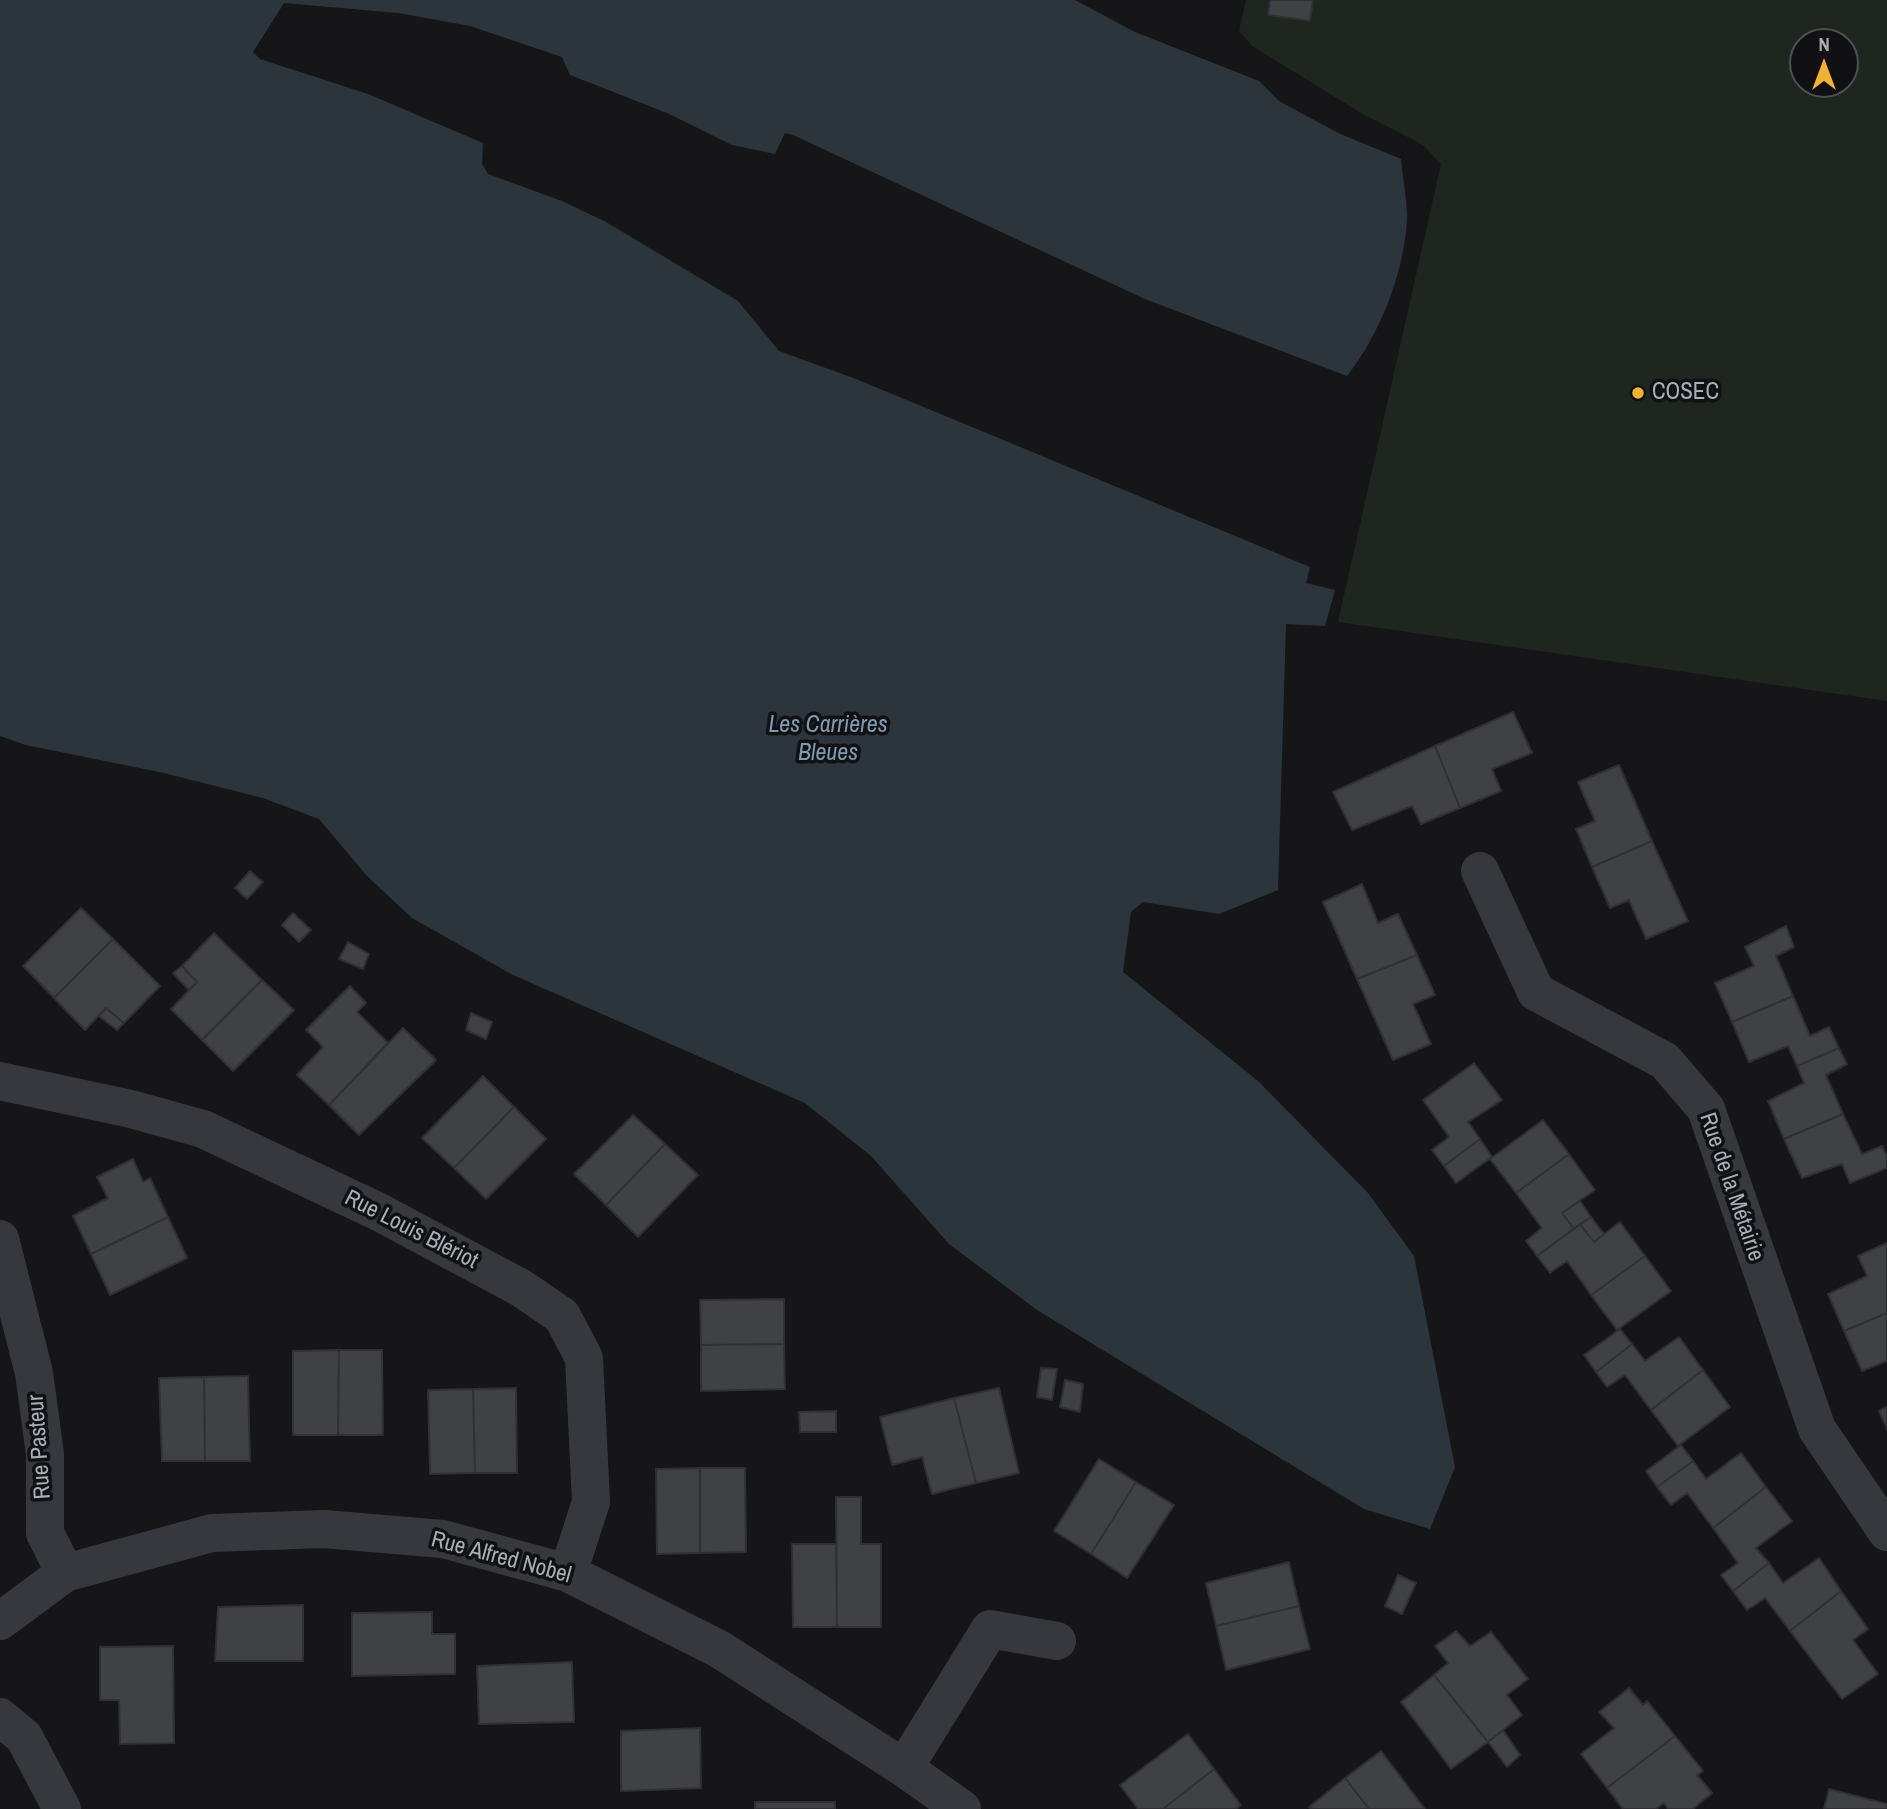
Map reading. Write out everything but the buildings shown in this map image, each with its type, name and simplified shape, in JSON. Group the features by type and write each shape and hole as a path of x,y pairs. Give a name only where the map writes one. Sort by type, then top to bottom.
{"street":[{"name":"Rue de la Métairie","path":"1479,872 1536,992 1665,1061 1706,1109 1816,1429 1887,1532"},
{"name":"Rue Louis Blériot","path":"0,1081 131,1109 203,1129 379,1212 521,1288 562,1316 584,1358 591,1502 568,1573"},
{"name":"Rue Pasteur","path":"0,1239 34,1373 45,1454 45,1533 65,1573"},
{"name":"Rue Alfred Nobel","path":"65,1573 212,1533 324,1530 443,1539 568,1573 719,1649 904,1768 962,1809"},
{"path":"0,1621 65,1573"},
{"path":"904,1768 990,1629 1057,1641"},
{"path":"0,1717 24,1737 62,1809"}],"shaded area":[{"name":"COSEC","path":"1246,0 1887,0 1887,701 1338,622 1441,164 1423,145 1361,113 1252,46 1239,31"}],"water":[{"name":"Les Carrières Bleues","path":"0,0 1075,0 1135,32 1259,81 1279,101 1338,133 1401,159 1407,219 1401,261 1380,322 1347,376 1145,299 793,135 785,133 775,154 732,145 667,113 570,75 562,57 470,26 398,13 284,3 253,52 260,59 368,94 483,143 482,164 488,174 562,201 606,222 738,301 779,351 856,379 1310,567 1306,583 1335,590 1325,626 1286,624 1278,890 1219,914 1143,902 1131,912 1123,972 1258,1081 1368,1193 1414,1256 1455,1467 1430,1529 1364,1509 1037,1310 949,1244 871,1156 805,1103 513,975 412,918 367,876 319,819 263,798 164,773 26,745 0,736"}],"place":[{"name":"COSEC","path":"1638,393"}]}
